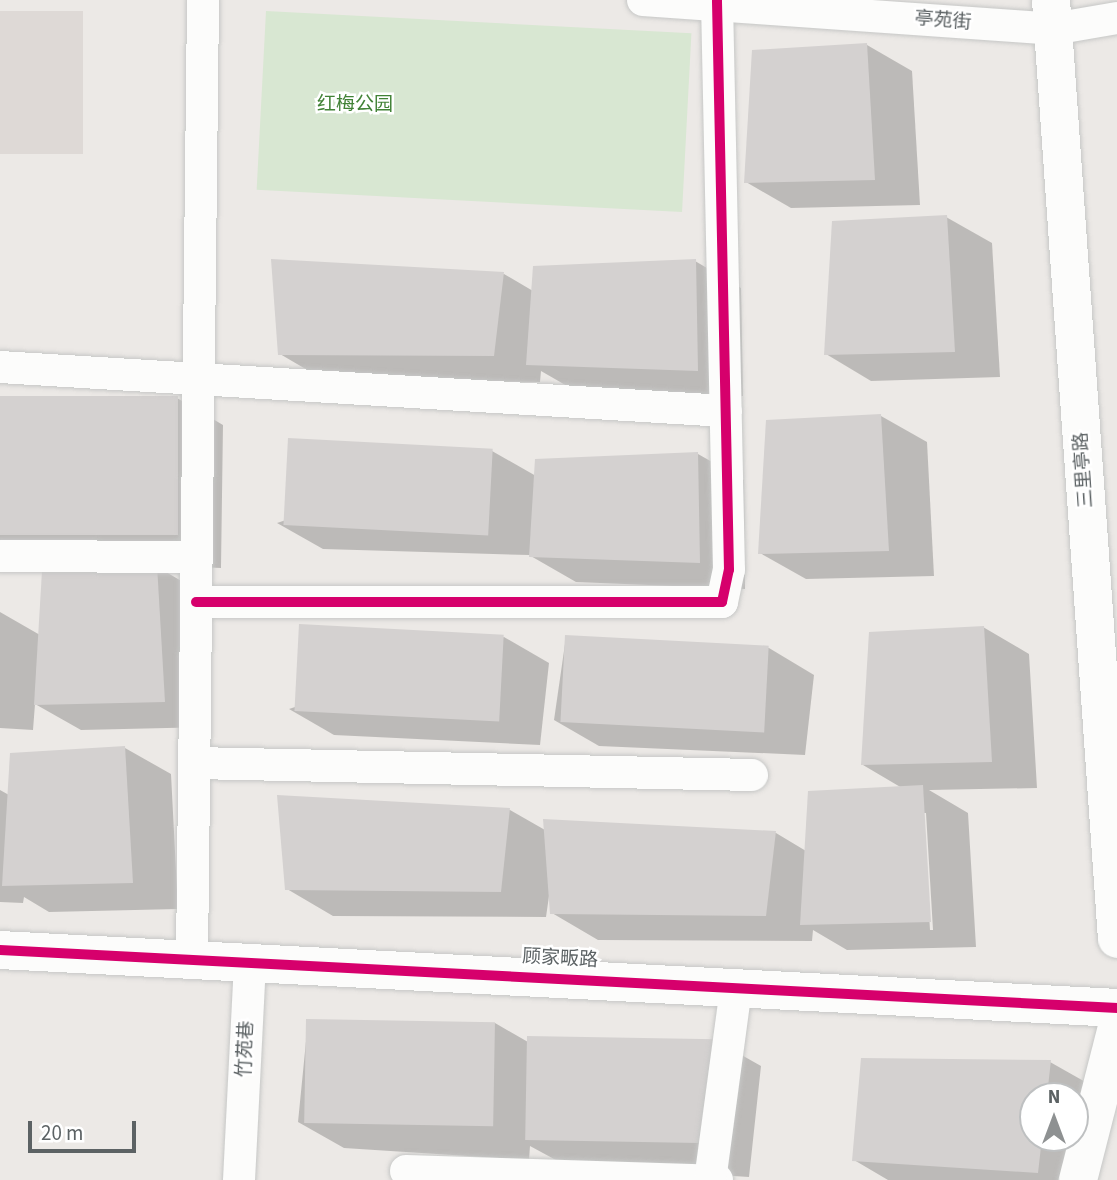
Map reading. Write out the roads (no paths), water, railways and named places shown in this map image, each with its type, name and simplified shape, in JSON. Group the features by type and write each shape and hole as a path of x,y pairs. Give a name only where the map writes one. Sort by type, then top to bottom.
{"street":[{"path":"192,957 203,0"},
{"name":"亭苑街","path":"643,0 1117,18"},
{"path":"196,602 722,602 729,570 718,3"},
{"name":"三里亭路","path":"1052,14 1117,939"},
{"path":"0,367 198,376 726,411"},
{"path":"0,556 196,557"},
{"path":"194,763 752,775"},
{"name":"顾家畈路","path":"0,950 250,960 1117,1008"},
{"name":"竹苑巷","path":"239,1180 250,960"},
{"path":"718,1180 711,1173 736,987"},
{"path":"1078,1180 1117,1027"},
{"path":"406,1171 699,1180"}],"park label":[{"name":"红梅公园","path":"355,105"}]}
